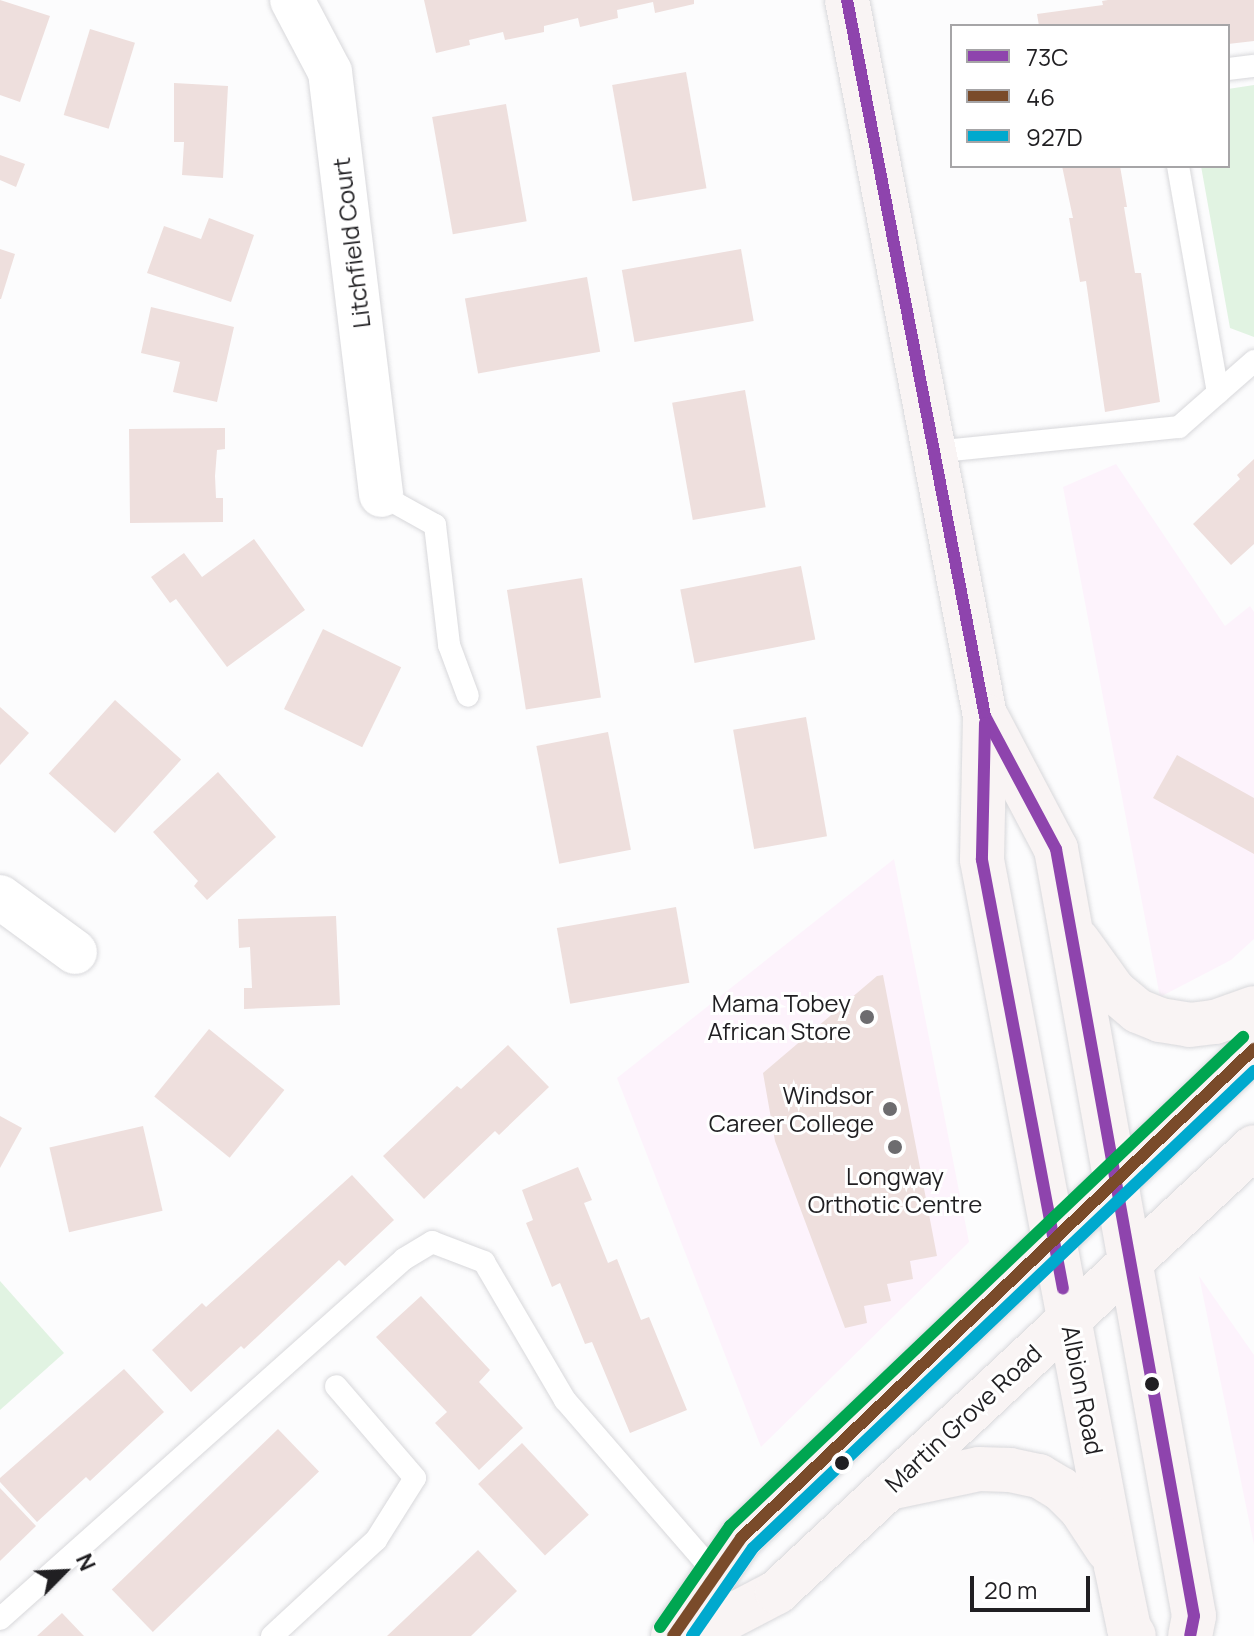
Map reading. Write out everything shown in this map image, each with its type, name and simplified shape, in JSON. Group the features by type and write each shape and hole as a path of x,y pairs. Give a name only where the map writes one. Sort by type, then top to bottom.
{"main road":[{"name":"Albion Road","path":"847,0 985,716 982,860 1116,1566 1129,1628 1134,1636"},
{"name":"Albion Road","path":"985,716 1056,849 1194,1616 1190,1636"},
{"path":"1071,929 1114,991 1138,1011 1160,1020 1190,1025 1215,1022 1254,1008"},
{"path":"673,1636 741,1538 1254,1049"},
{"name":"Martin Grove Road","path":"693,1636 777,1592 1254,1147"},
{"path":"889,1488 979,1469 1010,1470 1039,1476 1061,1489 1081,1509 1100,1534 1116,1566"}],"street":[{"name":"Litchfield Court","path":"292,0 330,72 381,495"},
{"path":"0,897 75,952"}],"lane":[{"path":"1230,69 1254,66"},
{"path":"1178,168 1218,392"},
{"path":"933,452 1179,427 1254,361"},
{"path":"381,495 435,525 449,645 468,696"},
{"path":"0,1619 404,1259 432,1242 484,1262 565,1400 715,1573"},
{"path":"272,1636 376,1540 415,1478 336,1386"}],"shaded area":[{"path":"1116,464 1225,626 1250,606 1254,612 1254,939 1231,960 1160,997 1063,487"},
{"path":"894,859 969,1242 761,1447 617,1078"},
{"path":"1199,1276 1254,1355 1254,1545"}],"green space":[{"path":"1254,85 1254,337 1230,328 1201,168 1230,168 1230,89"},
{"path":"0,1281 64,1353 0,1410"}],"building":[{"path":"0,0 50,16 20,102 0,95"},
{"path":"424,0 694,0 694,4 655,13 653,2 617,10 618,18 580,27 578,18 544,26 544,32 505,40 503,32 469,40 470,45 436,53"},
{"path":"1254,0 1254,41 1230,44 1230,24 1039,24 1037,14 1103,5 1102,1"},
{"path":"90,29 135,43 109,129 64,115"},
{"path":"686,72 706,188 633,201 612,85"},
{"path":"174,83 228,86 223,178 182,175 184,142 174,142"},
{"path":"506,104 527,221 453,234 432,117"},
{"path":"0,155 25,164 16,187 0,180"},
{"path":"1062,168 1120,168 1135,273 1141,273 1160,402 1105,412 1086,281 1080,282 1069,218 1073,218"},
{"path":"209,218 254,235 231,302 147,273 164,226 201,239"},
{"path":"0,249 15,254 1,299 0,299"},
{"path":"741,249 754,321 635,342 622,270"},
{"path":"587,277 600,352 478,373 465,299"},
{"path":"151,307 234,327 217,402 173,392 180,362 141,353"},
{"path":"745,390 766,507 693,520 672,403"},
{"path":"225,428 225,449 217,450 215,476 216,498 223,498 223,522 130,523 129,429"},
{"path":"1254,459 1254,544 1231,565 1193,524 1240,479 1237,475"},
{"path":"254,539 305,610 227,667 176,599 170,603 151,577 184,553 202,577"},
{"path":"801,566 815,640 695,663 680,589"},
{"path":"582,578 601,698 526,709 507,590"},
{"path":"323,629 401,667 362,747 284,709"},
{"path":"115,700 181,760 115,833 49,774"},
{"path":"0,707 29,733 0,765"},
{"path":"806,717 827,836 754,849 733,730"},
{"path":"608,732 631,850 559,864 536,746"},
{"path":"1177,755 1254,798 1254,854 1153,798"},
{"path":"218,772 276,837 207,900 194,886 198,881 153,832"},
{"path":"676,907 689,983 570,1004 557,928"},
{"path":"336,916 340,1005 244,1009 244,988 252,988 250,947 239,948 238,919"},
{"path":"883,975 937,1256 910,1261 913,1279 887,1284 891,1301 864,1306 867,1323 845,1328 775,1141 763,1073 877,976"},
{"path":"209,1029 284,1090 230,1158 154,1097"},
{"path":"508,1045 549,1087 499,1135 495,1131 424,1199 383,1156 457,1086 461,1089"},
{"path":"0,1116 22,1128 0,1168"},
{"path":"143,1126 163,1211 69,1232 49,1148"},
{"path":"578,1167 592,1200 584,1203 608,1263 617,1259 641,1320 649,1317 687,1410 630,1433 592,1342 585,1344 560,1283 552,1287 526,1223 533,1220 522,1190"},
{"path":"352,1175 394,1220 345,1266 339,1260 244,1349 241,1346 191,1392 152,1350 202,1303 206,1307"},
{"path":"421,1296 490,1370 479,1382 523,1428 479,1470 435,1423 447,1412 376,1337"},
{"path":"124,1369 164,1412 90,1481 86,1477 37,1522 0,1482 0,1478"},
{"path":"278,1429 319,1471 153,1632 112,1589"},
{"path":"522,1443 589,1515 545,1556 478,1484"},
{"path":"0,1488 36,1526 0,1561"},
{"path":"478,1550 517,1591 471,1636 387,1636"},
{"path":"62,1613 84,1636 37,1636"}],"transit line":[{"name":"73C","path":"847,0 985,716 1056,849 1194,1616 1190,1636"},
{"name":"73C","path":"985,723 982,860 1063,1288"},
{"path":"660,1627 730,1526 1243,1037"},
{"name":"46","path":"673,1636 741,1538 1254,1049"},
{"name":"927D","path":"692,1636 753,1548 1254,1071"}],"place":[{"name":"Mama Tobey African Store","path":"867,1017"},
{"name":"Windsor Career College","path":"890,1109"},
{"name":"Longway Orthotic Centre","path":"895,1147"}]}
